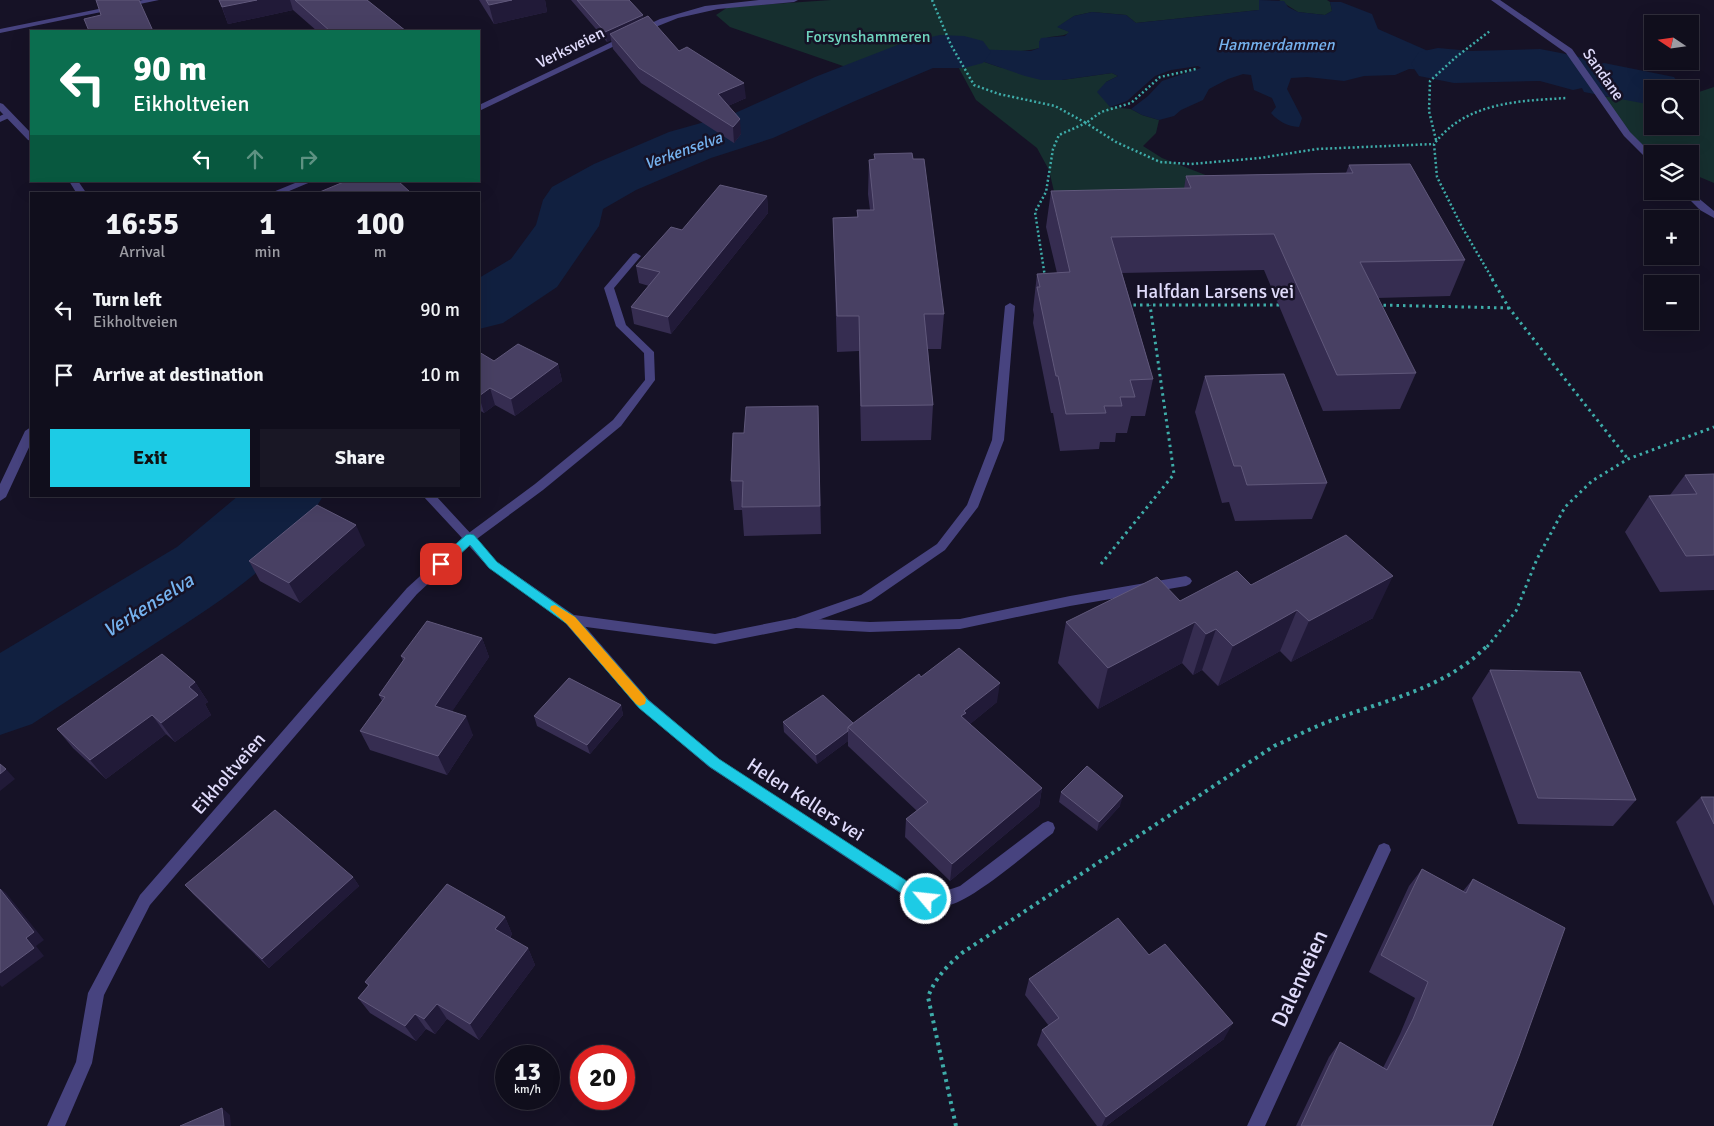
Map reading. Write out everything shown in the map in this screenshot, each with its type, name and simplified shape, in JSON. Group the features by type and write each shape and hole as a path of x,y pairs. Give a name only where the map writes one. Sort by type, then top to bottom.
{"street":[{"path":"0,31 155,0"},
{"name":"Verksveien","path":"480,108 670,18 693,11 724,6 794,0"},
{"name":"Sandane","path":"1495,0 1569,51 1602,96 1626,134 1644,151"},
{"path":"0,106 4,117 30,137"},
{"path":"278,192 306,182"},
{"path":"1695,200 1714,215"},
{"name":"Eikholtveien","path":"56,1126 84,1063 96,993 145,900 412,591 470,538 539,487 617,424 650,380 649,352 621,326 608,288 636,256"},
{"name":"Helen Kellers vei","path":"571,620 715,639 796,622 866,598 941,547 972,507 998,440 1010,306"},
{"path":"0,497 30,434"},
{"path":"430,497 470,538"},
{"name":"Helen Kellers vei","path":"470,538 493,565 571,620 644,704 714,763 911,892 926,899 946,899 965,891 1048,828"},
{"path":"796,622 870,627 960,624 1186,581"},
{"name":"Dalenveien","path":"1256,1126 1384,850"}],"path":[{"path":"932,0 951,45 974,85 1003,95 1046,103 1071,112 1116,142 1160,162 1191,164 1260,158 1317,149 1435,142 1457,120 1485,107 1602,96"},
{"path":"1516,14 1456,57 1430,80 1428,108 1435,142 1437,177 1462,227 1509,308 1628,459"},
{"path":"1046,282 1035,212 1046,192 1052,150 1059,136 1086,123 1101,112 1131,103 1160,77 1196,69"},
{"name":"Halfdan Larsens vei","path":"1121,305 1288,305"},
{"path":"1070,602 1174,474 1150,305"},
{"path":"1374,305 1509,308"},
{"path":"956,1126 928,998 932,983 940,972 962,953 1274,746 1329,721 1413,693 1458,671 1487,647 1516,611 1537,559 1565,508 1592,481 1628,459 1714,427"}],"green space":[{"name":"Forsynshammeren","path":"831,0 1260,0 1259,10 1136,23 1126,15 1092,12 1074,16 1058,27 1070,32 1043,39 1039,42 1039,48 1021,51 964,49 964,52 937,53 904,61 869,75 730,27 716,15 728,7"},
{"path":"1279,0 1327,0 1330,2 1332,11 1325,15 1298,12"},
{"path":"964,55 999,67 1062,80 1112,73 1118,76 1106,82 1110,107 1131,109 1142,115 1159,120 1156,133 1143,146 1162,158 1208,176 1215,190 1056,200 1049,170 1037,148 976,100 954,59"},
{"path":"1714,87 1714,183 1699,177 1699,145 1644,145 1644,151 1627,134 1602,96 1644,102 1644,135 1699,135 1699,92"}],"water":[{"name":"Hammerdammen","path":"1259,0 1284,1 1288,7 1298,12 1325,15 1332,11 1330,2 1341,2 1372,14 1378,29 1444,58 1430,70 1409,69 1395,75 1364,76 1344,81 1307,77 1291,78 1287,89 1302,118 1299,127 1284,123 1271,113 1276,107 1272,98 1254,90 1251,75 1243,74 1228,79 1209,89 1203,100 1181,110 1174,116 1159,120 1142,115 1131,109 1148,96 1162,81 1201,68 1198,66 1171,70 1155,76 1127,101 1110,107 1097,92 1106,82 1118,76 1112,73 1062,80 1041,80 964,55 964,49 1031,51 1039,48 1041,38 1065,36 1069,32 1057,27 1074,16 1092,12 1126,15 1136,23 1259,10"}],"building":[{"path":"96,0 139,0 153,30 89,30 84,19 101,15"},
{"path":"219,0 257,0 222,7"},
{"path":"295,0 367,0 405,30 329,30"},
{"path":"486,0 512,0 489,5"},
{"path":"577,0 629,0 643,15 605,32"},
{"path":"648,16 679,51 687,47 744,83 718,94 740,119 733,127 639,68 610,34"},
{"path":"912,153 913,159 924,159 944,314 924,314 933,405 861,406 859,316 837,316 833,218 858,217 857,210 874,210 869,160 875,159 874,154"},
{"path":"1410,164 1465,260 1360,262 1416,373 1337,375 1274,234 1111,237 1153,379 1130,380 1135,397 1120,397 1122,406 1104,406 1106,413 1066,414 1037,287 1040,287 1037,274 1070,272 1051,191 1191,188 1186,176 1353,173 1349,165"},
{"path":"344,182 399,182 410,192 320,192"},
{"path":"720,185 767,196 668,317 631,307 660,272 636,266 671,227 682,230"},
{"path":"518,344 558,364 511,399 490,388 480,395 480,353 494,361"},
{"path":"1284,374 1327,483 1247,485 1241,466 1234,466 1205,376"},
{"path":"818,406 820,506 742,507 743,481 731,481 733,433 744,433 746,407"},
{"path":"1714,474 1714,555 1686,556 1649,496 1697,494 1685,475"},
{"path":"317,505 356,525 289,583 249,561"},
{"path":"1346,535 1393,576 1309,621 1297,610 1233,646 1216,629 1206,634 1195,622 1108,668 1066,622 1157,577 1180,601 1237,571 1251,585"},
{"path":"427,621 482,638 435,706 466,716 438,756 360,731 385,697 379,695 405,658 401,656"},
{"path":"959,648 1000,683 964,711 966,713 961,716 1042,788 952,864 906,819 928,802 848,727 919,674 921,677"},
{"path":"162,654 195,682 189,687 198,695 161,723 152,715 90,760 57,729"},
{"path":"1490,670 1580,672 1636,800 1538,798"},
{"path":"569,678 621,705 587,745 534,716"},
{"path":"823,695 853,723 848,727 848,731 816,755 783,722"},
{"path":"0,764 6,769 0,774"},
{"path":"1087,766 1123,796 1099,822 1061,792"},
{"path":"1701,797 1714,797 1714,824"},
{"path":"275,810 353,877 262,959 185,885"},
{"path":"1422,869 1466,893 1473,879 1565,928 1492,1126 1301,1126 1340,1042 1387,1070 1413,1019 1428,982 1381,955"},
{"path":"447,884 505,917 495,929 528,948 470,1024 437,1004 424,1019 415,1014 405,1026 358,998 369,985 365,982"},
{"path":"0,889 34,932 26,938 34,948 0,973"},
{"path":"1118,918 1149,955 1165,944 1233,1023 1106,1117 1042,1030 1059,1018 1029,979"},
{"path":"222,1108 224,1126 180,1126"}],"waterway":[{"name":"Verkenselva","path":"480,307 534,273 567,226 574,200 615,177 690,145 753,126 835,89 919,55 940,51 964,52"},
{"path":"1438,64 1471,68 1523,64 1540,65 1557,68 1573,74"},
{"name":"Verkenselva","path":"1604,80 1644,87"},
{"name":"Verkenselva","path":"0,698 206,569 266,517 283,497"}],"slow traffic":[{"path":"555,609 571,620 640,700"}],"route":[{"path":"441,564 470,538 493,565 571,620 644,704 714,763 911,892 926,899"}]}
